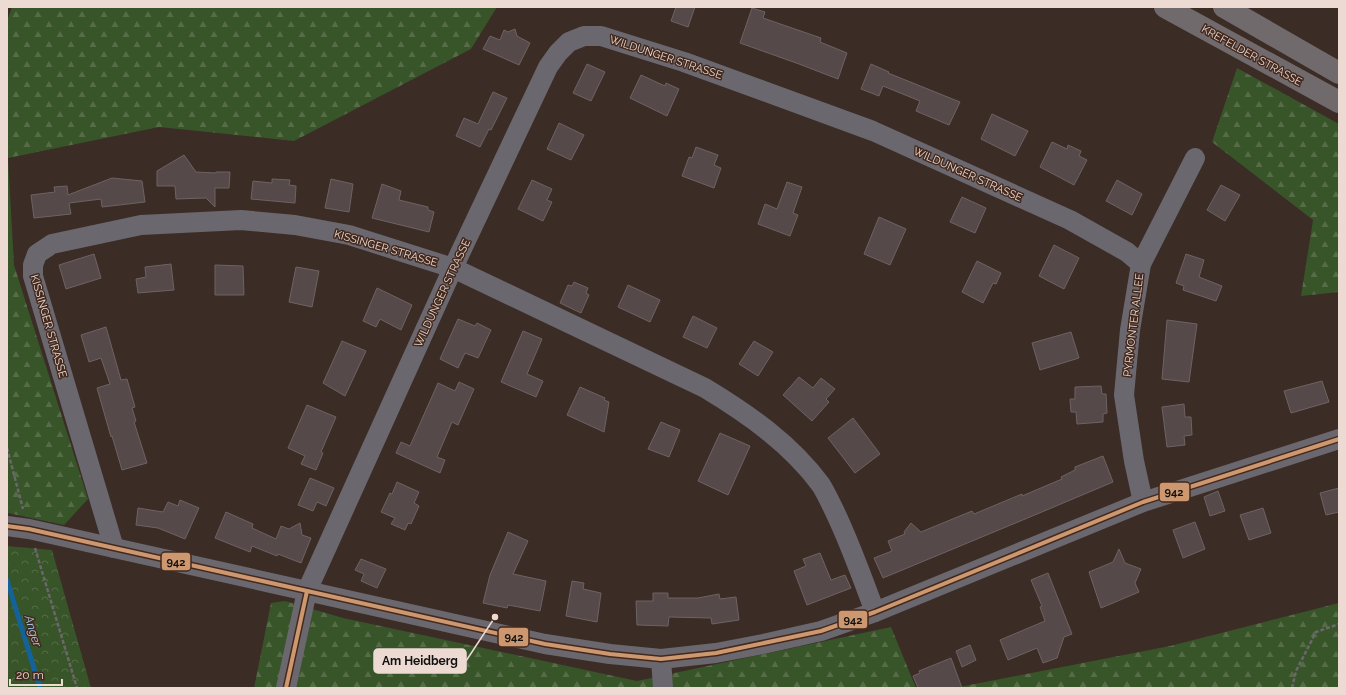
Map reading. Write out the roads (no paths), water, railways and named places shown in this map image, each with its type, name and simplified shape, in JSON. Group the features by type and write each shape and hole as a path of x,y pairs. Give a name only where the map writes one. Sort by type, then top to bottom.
{"highway":[{"name":"KREFELDER STRASSE","path":"1165,7 1339,102"},
{"path":"1224,7 1339,73"}],"street":[{"name":"WILDUNGER STRASSE","path":"286,688 307,591 453,268 548,67 558,53 570,42 584,36 601,36 684,62 873,131 1070,220 1126,252 1140,264"},
{"name":"PYRMONTER ALLEE","path":"1143,502 1134,461 1124,395 1130,330 1140,264 1195,158"},
{"name":"KISSINGER STRASSE","path":"114,548 33,276 33,265 37,254 52,244 141,225 241,220 295,225 349,236 453,268 705,388 741,410 774,436 800,460 822,486 845,532 875,612"},
{"path":"7,526 29,529 545,644 610,654 661,659 716,653 822,631 875,612 1143,502 1339,438"},
{"path":"661,659 663,688"}],"waterway":[{"name":"Anger","path":"7,580 40,688"}],"place":[{"name":"Am Heidberg","path":"495,617"}]}
